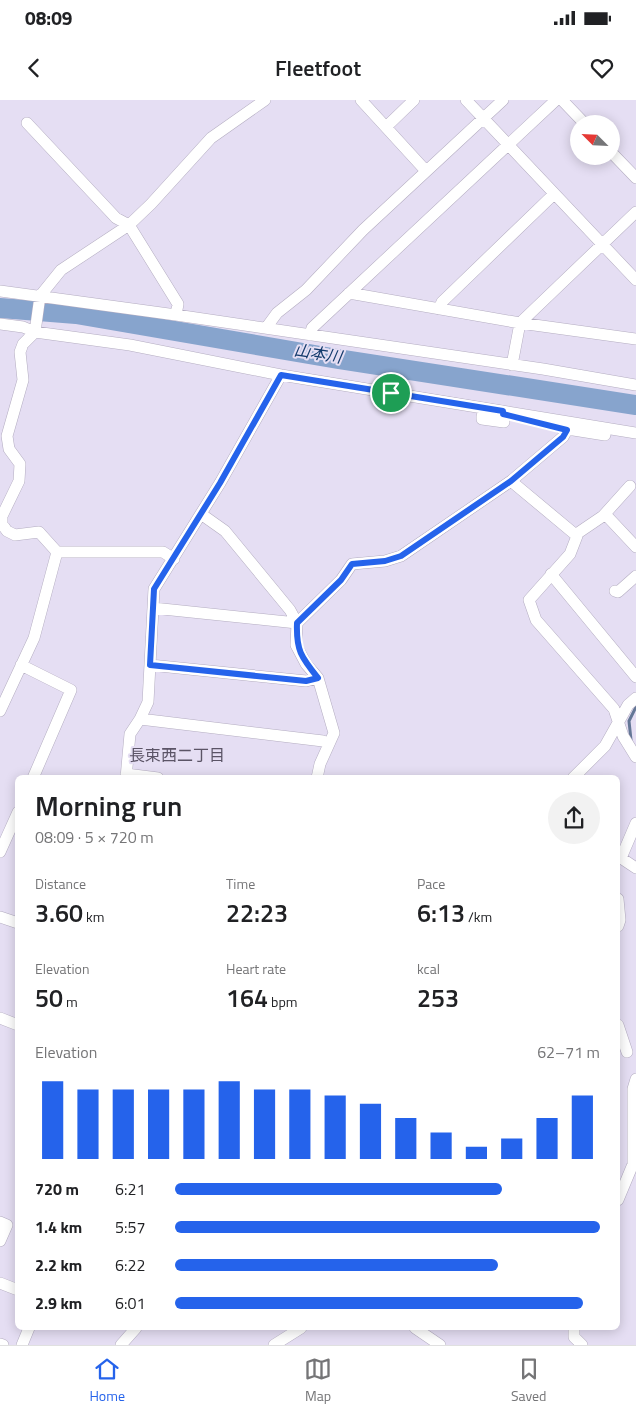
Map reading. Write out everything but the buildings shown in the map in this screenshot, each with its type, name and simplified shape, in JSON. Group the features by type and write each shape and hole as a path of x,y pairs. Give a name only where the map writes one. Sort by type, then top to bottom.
{"street":[{"path":"174,559 162,552 58,552 40,532 16,535 7,531 2,524 2,516 19,481 20,464 9,449 7,436 23,380 20,352 23,344 35,332 40,296 61,270 129,225 151,204 211,138 265,100"},
{"path":"361,100 426,172"},
{"path":"386,127 414,100"},
{"path":"466,100 636,280"},
{"path":"266,328 277,313 306,290 363,230 503,100"},
{"path":"310,335 312,328 556,100"},
{"path":"562,100 576,115"},
{"path":"27,123 116,218 129,225 178,304 176,315"},
{"path":"620,161 636,178"},
{"path":"439,309 442,302 554,194"},
{"path":"512,365 520,323 636,212"},
{"path":"0,291 266,328 636,385"},
{"path":"349,293 520,323 636,340"},
{"path":"0,324 23,327 35,332 130,345 504,416 636,432"},
{"path":"126,775 130,734 148,702 154,589 201,514 281,375"},
{"path":"482,416 482,419 504,416 503,414 567,430 636,440"},
{"path":"297,623 341,580 352,564 385,561 401,556 511,481 563,437 567,430"},
{"path":"511,481 577,536 570,554 529,600 536,620 614,709 623,736 636,757"},
{"path":"575,535 633,491"},
{"path":"201,514 225,530 290,610 297,623 296,645 306,664 318,678 334,734 320,764 318,775"},
{"path":"605,514 636,547"},
{"path":"0,711 34,638 58,552"},
{"path":"551,574 636,677"},
{"path":"616,591 618,592 636,576"},
{"path":"153,608 297,623"},
{"path":"21,665 71,690 34,775"},
{"path":"150,665 306,681 318,678"},
{"path":"576,775 605,746 628,705 636,698"},
{"path":"140,719 323,741 329,744"},
{"path":"0,852 15,819"},
{"path":"636,823 621,858 636,868"},
{"path":"0,917 15,923"},
{"path":"0,1018 15,1024"},
{"path":"620,1031 627,1052"},
{"path":"622,1178 633,1164 633,1089 636,1079"},
{"path":"0,1222 6,1225 0,1241"},
{"path":"0,1283 15,1289"},
{"path":"22,1345 28,1330"},
{"path":"121,1345 134,1330"},
{"path":"274,1345 298,1330"},
{"path":"418,1330 440,1345"},
{"path":"574,1330 574,1337 582,1345"}],"waterway":[{"name":"山本川","path":"0,308 76,314 338,359 636,405"},
{"path":"631,740 629,721 636,707"}],"district":[{"name":"長束西二丁目","path":"177,755"}],"route":[{"path":"281,375 391,393 503,411 503,414 536,424 567,430 563,437 511,481 401,556 385,561 352,564 341,580 297,623 296,645 306,664 318,678 306,681 150,665 154,589 220,483 276,387 281,375"}]}
